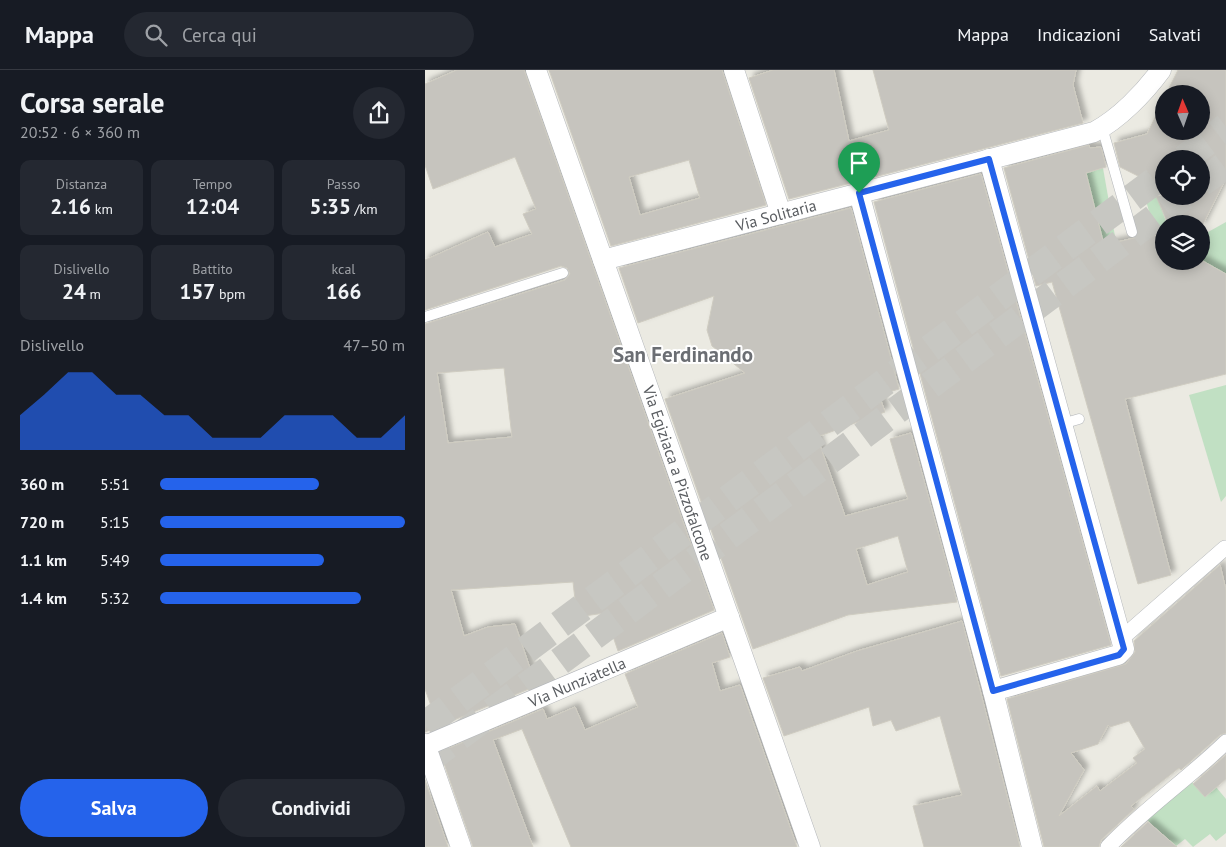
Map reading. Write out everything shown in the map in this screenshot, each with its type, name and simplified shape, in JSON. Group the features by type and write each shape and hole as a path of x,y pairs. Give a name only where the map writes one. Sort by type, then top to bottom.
{"street":[{"name":"Via Egiziaca a Pizzofalcone","path":"536,70 598,262 729,617 810,847"},
{"path":"735,70 781,214"},
{"path":"1098,129 1148,86 1161,70"},
{"name":"Via Solitaria","path":"598,262 1098,129"},
{"path":"989,159 1071,422 1124,649 1119,655 993,691"},
{"path":"859,193 993,691 1032,847"},
{"path":"1121,638 1225,548"},
{"name":"Via Nunziatella","path":"425,746 729,617"},
{"path":"1108,847 1141,815 1195,772 1226,742"},
{"path":"425,746 461,847"}],"lane":[{"path":"1098,129 1132,232"},
{"path":"425,317 563,272"}],"green space":[{"path":"1135,161 1151,182 1155,190 1155,205 1160,205 1164,215 1155,215 1155,233"},
{"path":"1103,168 1116,242 1116,252 1107,256 1086,173"},
{"path":"1226,222 1226,274 1210,265 1210,231"},
{"path":"1226,385 1226,496 1221,502 1189,395"},
{"path":"1190,780 1205,797 1216,787 1226,799 1226,833 1216,841 1210,834 1193,847 1185,839 1176,846 1146,819"}],"building":[{"path":"457,70 524,70 714,610 618,651 605,613 577,617 573,582 451,590 464,636 488,627 515,624 536,686 425,732 425,716 434,714 425,689 425,324 565,280 570,274 567,268 561,266 425,310 425,260 488,232 495,247 532,234 523,214 536,209 515,157 433,189 425,165 425,84","holes":["504,368 512,437 448,443 437,373"]},
{"path":"549,70 722,70 766,205 611,246","holes":["689,160 700,198 640,215 629,177"]},
{"path":"773,70 834,70 849,141 889,130 873,70 1076,70 1073,85 1083,123 789,199 749,78"},
{"path":"1178,70 1226,70 1226,178 1208,215 1164,215 1160,205 1210,205 1210,150 1155,150 1155,184 1120,167 1114,143 1147,134 1155,118 1155,140 1210,140 1210,85 1170,85"},
{"path":"1089,145 1090,148 1101,147 1106,167 1086,173 1104,245 1152,234 1155,236 1155,270 1210,270 1210,265 1226,274 1226,374 1125,399 1171,575 1138,584 1052,282 1036,286 1004,168"},
{"path":"981,174 1111,645 1001,676 874,202"},
{"path":"851,208 899,389 879,395 885,412 817,437 845,516 908,499 890,439 911,433 957,602 848,615 753,649 665,399 745,373 712,346 707,330 714,296 638,323 619,268","holes":["898,536 908,572 867,585 856,549"]},
{"path":"1220,565 1226,590 1226,733 1220,735 1181,770 1179,768 1131,806 1134,809 1101,840 1099,847 1044,847 1007,699 1126,664 1135,652 1134,641","holes":["1129,721 1145,749 1133,758 1137,763 1100,791 1097,786 1059,816 1084,770 1071,753 1098,744 1108,725 1110,727"]},
{"path":"962,621 1020,847 924,847 913,806 962,795 940,716 896,731 891,720 873,726 869,707 784,736 763,678 800,667 802,671 857,651"},
{"path":"722,633 730,657 712,663 720,691 740,685 797,847 571,847 522,729 493,740 533,847 473,847 440,752 543,709 547,719 575,707 585,730 638,707 625,674"},
{"path":"1226,755 1226,779 1205,797 1193,784"},
{"path":"425,780 448,847 425,847"},
{"path":"1148,822 1177,847 1121,847"}],"tunnel":[{"path":"1196,150 1226,127"},
{"path":"1210,177 1226,165"},
{"path":"425,725 1155,181"},
{"path":"425,762 1172,205"}],"district":[{"name":"San Ferdinando","path":"683,355"}],"route":[{"path":"989,159 1123,642 1124,649 1119,655 993,691 859,193 989,159"}]}
